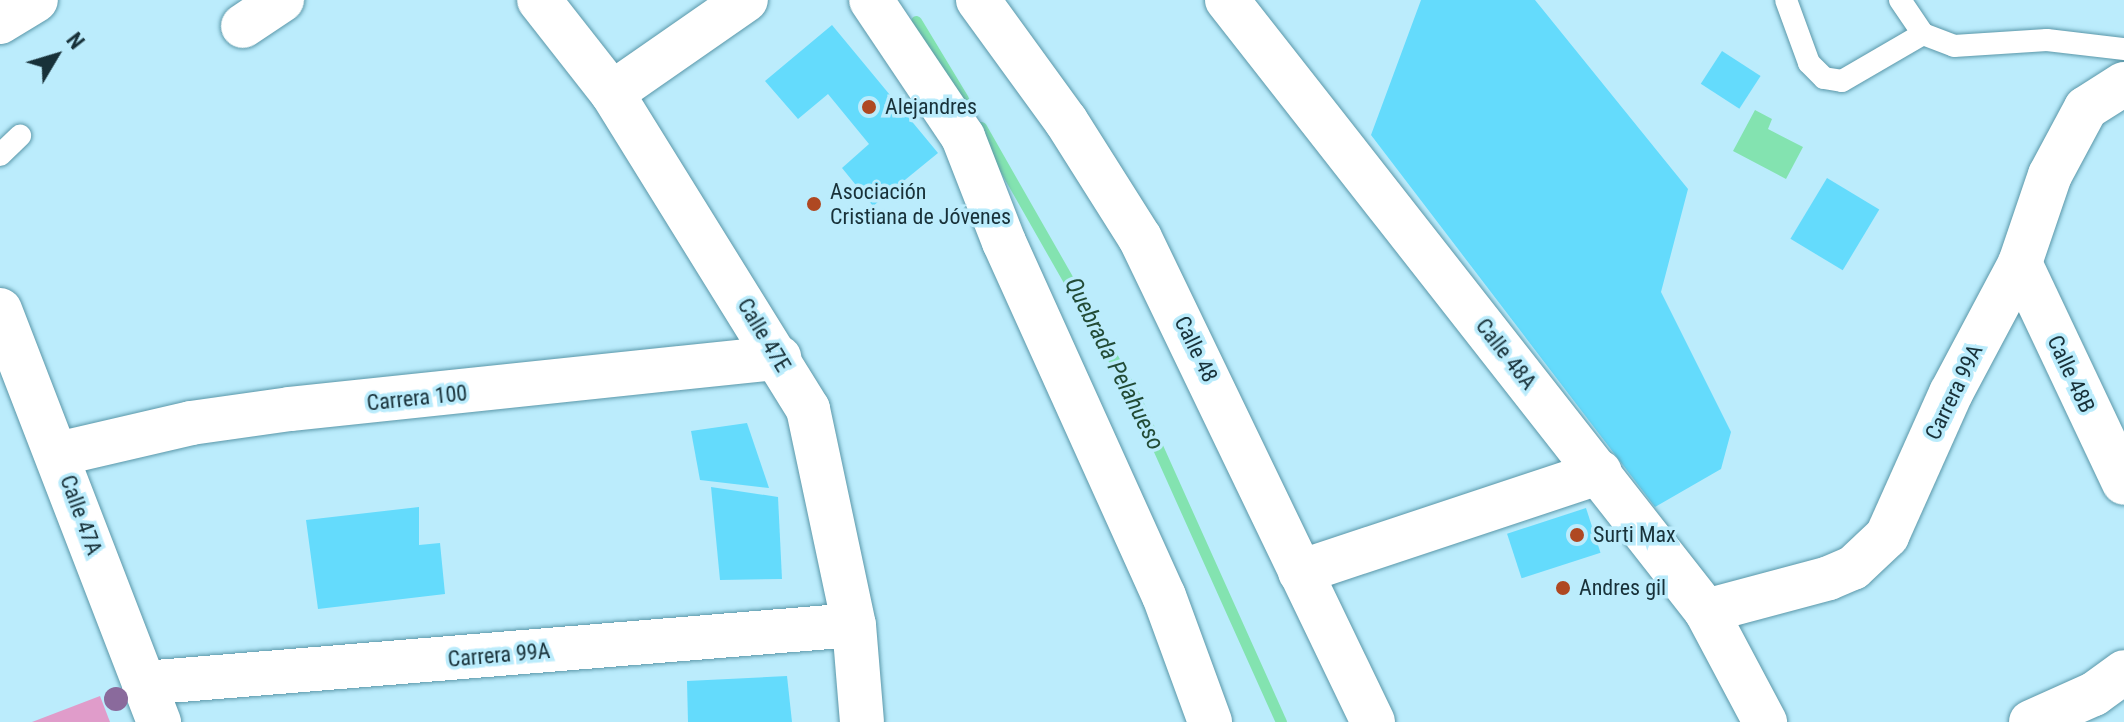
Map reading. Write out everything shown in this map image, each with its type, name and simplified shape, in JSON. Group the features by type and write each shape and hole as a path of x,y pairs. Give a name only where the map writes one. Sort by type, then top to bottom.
{"street":[{"path":"0,22 36,0"},
{"path":"243,26 282,0"},
{"name":"Calle 47E","path":"539,0 612,93 808,409 854,625 862,722"},
{"path":"612,93 746,0"},
{"path":"871,0 963,137 1004,242 1164,596 1210,722"},
{"name":"Calle 48","path":"978,0 1066,121 1140,238 1373,722"},
{"name":"Calle 48A","path":"1227,0 1706,611 1765,722"},
{"name":"Carrera 99A","path":"1706,611 1796,590 1853,568 1871,555 1903,505 1951,393 2020,263 2050,175 2086,108 2124,84"},
{"name":"Calle 48B","path":"2020,263 2124,483"},
{"name":"Calle 47A","path":"0,310 58,454 151,703"},
{"name":"Carrera 100","path":"58,454 191,423 290,409 779,358"},
{"path":"1300,572 1600,472"},
{"name":"Carrera 99A","path":"151,703 854,625"},
{"path":"2031,722 2107,696"}],"lane":[{"path":"1786,0 1809,63 1824,78 1842,81 1923,34"},
{"path":"1900,0 1923,34 1954,46 2047,40 2124,49"},
{"path":"0,155 20,136"}],"shaded area":[{"path":"1755,110 1772,119 1768,129 1803,147 1786,179 1733,151"},
{"path":"100,696 110,722 32,722"}],"building":[{"path":"1421,0 1535,0 1688,189 1661,292 1731,432 1721,469 1655,507 1371,135"},
{"name":"Alejandres","path":"832,25 938,153 873,206 842,168 869,144 828,94 798,119 765,81"},
{"path":"1722,51 1761,76 1739,109 1701,84"},
{"path":"1827,178 1879,209 1843,270 1790,239"},
{"path":"747,423 769,488 700,480 691,431"},
{"path":"711,487 778,497 782,579 720,580"},
{"path":"419,507 419,545 440,543 445,594 318,609 306,520"},
{"path":"1586,508 1601,553 1522,578 1507,534"},
{"path":"787,676 792,722 688,722 687,681"}],"waterway":[{"name":"Quebrada Pelahueso","path":"916,21 963,99"},
{"name":"Quebrada Pelahueso","path":"981,127 1135,397 1281,722"}],"place":[{"name":"Alejandres","path":"869,107"},
{"name":"Asociación Cristiana de Jóvenes","path":"814,204"},
{"name":"Surti Max","path":"1577,535"},
{"name":"Andres gil","path":"1563,588"}]}
